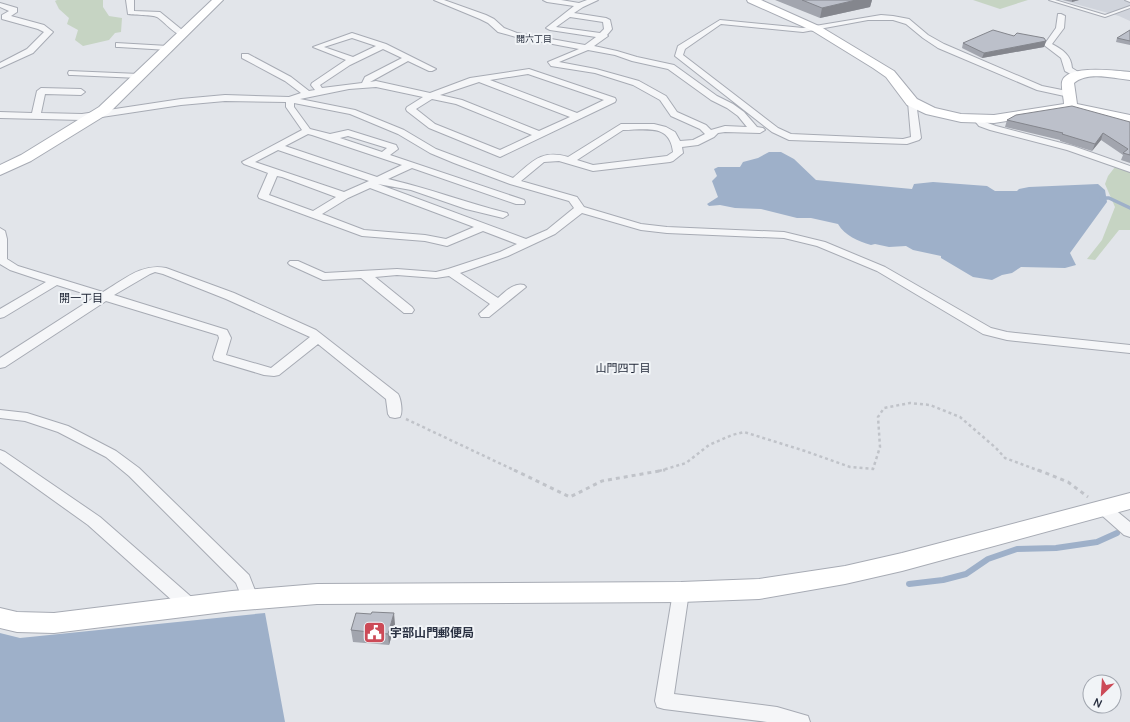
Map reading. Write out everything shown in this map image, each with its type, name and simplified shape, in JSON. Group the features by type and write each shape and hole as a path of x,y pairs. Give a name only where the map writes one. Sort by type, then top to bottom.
{"street":[{"path":"130,0 131,12 140,14 158,14 183,34"},
{"path":"0,172 104,110 218,0"},
{"path":"438,0 483,17 506,32 617,53 635,59 671,67 714,98 730,106 741,114 754,130"},
{"path":"547,0 580,5"},
{"path":"594,0 580,5 550,28 604,36"},
{"path":"752,0 817,29 890,74 912,102 919,106 946,115 979,120 1008,117 1070,100"},
{"path":"0,5 14,10 5,17 41,27 48,32 30,51 0,66"},
{"path":"567,14 606,20 608,29 604,36 587,48 552,62 554,64 596,71 636,83 664,98 674,114 703,127 711,135"},
{"path":"1061,16 1060,28 1048,45 1067,58 1068,69 1079,75 1130,76"},
{"path":"912,102 916,138 913,140 904,142 789,137 775,130 684,60 679,56 679,52 681,48 720,22 795,30 817,29 868,18 878,17 899,19 913,26 930,40 941,46 1070,100 1130,119"},
{"path":"353,60 317,47 352,35 383,46 432,69"},
{"path":"119,45 168,48"},
{"path":"320,92 315,85 353,60 383,46"},
{"path":"245,56 288,79 307,94"},
{"path":"365,84 368,79 408,58"},
{"path":"0,60 8,62"},
{"path":"88,67 75,74 139,76"},
{"path":"528,71 612,100 576,116 500,154 432,126 410,109 430,96 478,79 528,71"},
{"path":"1070,100 1069,80 1079,75"},
{"path":"478,79 576,116"},
{"path":"290,100 307,94 365,84 383,86 459,102 540,135"},
{"path":"36,116 42,91 81,92"},
{"path":"0,115 96,116 204,99 250,98 290,100 352,112 401,132 433,151 457,161 538,190 573,199 580,209 641,228 694,232 784,235 809,240 848,254 881,269 987,331 1007,336 1130,349"},
{"path":"290,100 290,107 307,131 330,137 520,202"},
{"path":"979,120 982,124 993,128 1070,148 1130,169"},
{"path":"514,182 541,159 560,158 569,161 593,168 670,159 678,153 677,144 672,134 663,129 654,127 621,127 569,161"},
{"path":"677,144 695,143 711,135 715,131 724,129 775,130"},
{"path":"307,131 279,147 247,162 344,196"},
{"path":"279,147 373,182 414,188 470,207 503,215"},
{"path":"314,215 344,196 411,165"},
{"path":"274,172 264,196 362,232 425,238 447,243 485,228 538,190"},
{"path":"373,182 377,188 526,243"},
{"path":"294,263 323,278 397,272 436,275 451,272 504,254 551,232 580,209"},
{"path":"0,231 2,239 1,260 14,268 223,333 225,338 219,358 269,372 274,372 317,338"},
{"path":"0,364 104,296 146,271 155,269 166,271 230,296 312,333 393,397 395,414"},
{"path":"451,272 498,303"},
{"path":"365,275 408,310"},
{"path":"0,314 55,281"},
{"path":"486,314 520,287"},
{"path":"0,414 27,418 63,429 111,454 134,472 243,580 250,598"},
{"path":"0,455 94,521 190,606"},
{"path":"0,618 10,621 44,623 250,598 317,594 682,592 759,589 845,575 902,562 1130,501"},
{"path":"1103,508 1130,531"},
{"path":"682,592 664,701 777,715 801,722"}],"lane":[{"path":"1051,0 1105,16 1130,7"}],"path":[{"path":"395,414 486,456 570,498 602,481 669,469 686,463 709,445 732,435 744,432 816,455 840,465 865,470 873,469 880,447 878,416 884,408 910,403 930,405 960,417 996,448 1004,458 1068,482 1103,508"}],"shaded area":[{"path":"1061,0 1130,0 1130,21 1119,16"}],"green space":[{"path":"103,0 103,7 109,16 122,18 121,32 115,33 109,40 83,46 75,40 78,30 67,24 69,18 59,9 55,1"},
{"path":"973,0 1028,0 1000,9"},
{"path":"1115,167 1130,172 1130,230 1119,230 1095,260 1087,259 1102,240 1115,207 1105,184 1108,176"}],"water":[{"path":"769,152 781,152 794,159 816,180 912,189 914,184 933,182 987,186 995,191 1017,191 1019,189 1029,187 1098,184 1105,190 1107,202 1070,253 1076,265 1065,268 1021,267 1012,273 1002,275 992,280 973,277 941,258 941,256 913,250 906,246 889,247 861,242 844,232 838,224 811,218 797,218 761,209 735,208 720,205 709,206 707,204 718,197 712,181 717,176 714,169 718,167 740,167 743,162 758,158"},
{"path":"265,613 285,722 0,722 0,633 20,638"}],"building":[{"path":"802,0 856,0 822,8"},
{"path":"993,30 1014,36 1017,33 1044,38 1046,41 984,53 963,43"},
{"path":"1130,30 1130,41 1117,38"},
{"path":"1072,106 1130,122 1130,155 1123,153 1128,149 1103,133 1095,144 1062,134 1063,133 1007,120 1016,115"},
{"path":"372,612 394,613 388,634 351,630 356,613 371,614"}],"waterway":[{"path":"1101,198 1109,198 1130,208"},
{"path":"909,584 943,580 966,574 988,559 1017,549 1056,548 1097,542 1117,533"}],"place":[{"name":"宇部山門郵便局","path":"375,633"}],"district":[{"name":"開六丁目","path":"534,39"},
{"name":"開一丁目","path":"81,298"},
{"name":"山門四丁目","path":"623,368"}]}
